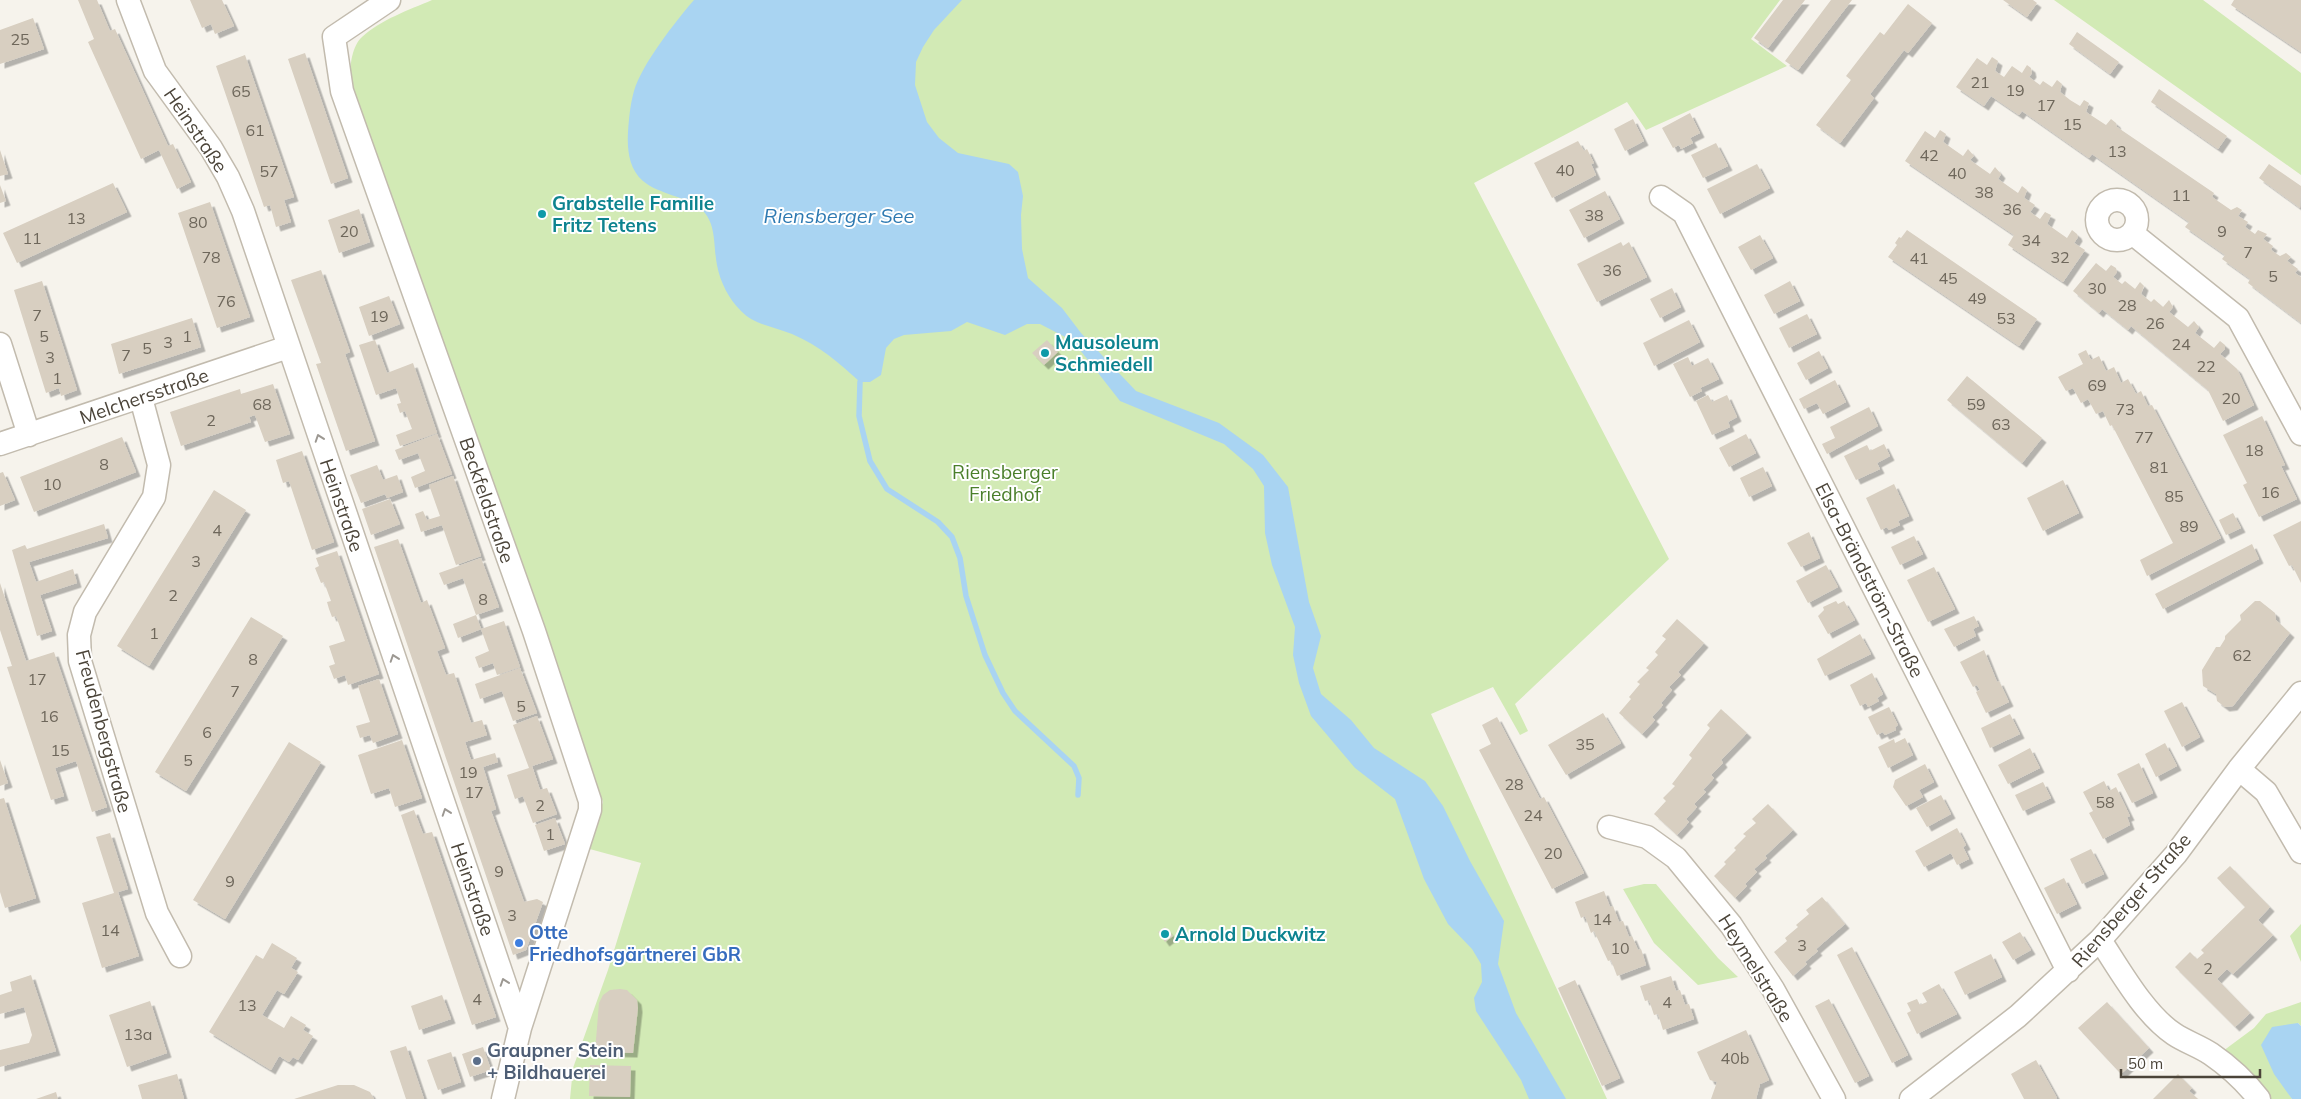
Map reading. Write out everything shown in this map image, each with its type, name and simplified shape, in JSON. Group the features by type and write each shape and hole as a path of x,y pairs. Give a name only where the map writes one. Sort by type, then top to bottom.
{"street":[{"name":"Heinstraße","path":"128,0 155,71 211,148 228,177 243,211 520,1028"},
{"name":"Beckfeldstraße","path":"390,0 334,37 342,91 534,631 590,801 590,810 566,888 520,1028"},
{"name":"Elsa-Brändström-Straße","path":"1661,197 1684,213 2068,971"},
{"path":"2132,233 2238,318 2301,434"},
{"path":"0,344 29,435"},
{"name":"Melchersstraße","path":"0,444 288,347"},
{"name":"Freudenbergstraße","path":"141,398 159,465 154,497 85,612 79,634 80,661 157,913 180,956"},
{"name":"Riensberger Straße","path":"1911,1099 2018,1016 2100,940 2176,854 2239,769 2301,693"},
{"path":"2239,769 2266,792 2301,852"},
{"name":"Heymelstraße","path":"1608,827 1647,837 1676,858 1732,925 1773,989 1834,1099"},
{"path":"2100,940 2157,1020 2174,1034 2211,1054 2237,1074 2259,1099"},
{"path":"503,1099 520,1028"}],"green space":[{"name":"Riensberger Friedhof","path":"432,0 1780,0 1751,39 1787,66 1646,130 1627,102 1474,183 1669,559 1515,704 1528,731 1520,735 1493,687 1431,714 1607,1099 570,1099 573,1068 608,970 641,863 586,848 603,802 350,78 354,50 362,37 386,20"},
{"path":"2054,0 2203,0 2301,73 2301,175"},
{"path":"1644,884 1656,884 1718,958 1738,977 1698,985 1654,943 1623,889"},
{"path":"2301,924 2301,962 2290,936"},
{"path":"2301,1002 2301,1026 2298,1023 2284,1086 2292,1099 2269,1099 2223,1051 2254,1028 2266,1014"}],"water":[{"name":"Riensberger See","path":"694,0 962,0 934,30 916,62 915,85 927,122 939,138 958,153 1009,164 1018,172 1023,196 1021,215 1022,249 1028,278 1062,308 1081,333 1136,391 1219,423 1263,455 1288,487 1309,602 1321,636 1313,668 1321,694 1351,720 1374,748 1425,781 1443,806 1470,861 1504,921 1498,964 1516,1013 1566,1099 1529,1099 1521,1080 1476,1011 1474,998 1482,982 1481,964 1472,949 1448,924 1424,879 1395,799 1355,768 1311,716 1299,683 1293,655 1295,627 1272,565 1265,533 1264,486 1253,469 1224,444 1120,401 1073,341 1040,324 1027,324 1005,335 967,322 951,331 904,335 894,339 886,348 881,375 870,382 860,382 820,349 792,334 752,320 733,301 720,278 714,235 706,215 689,201 657,189 643,181 632,165 629,152 630,112 638,80 660,44"},
{"path":"2298,1023 2301,1026 2301,1099 2292,1099 2274,1074 2261,1045 2272,1027"}],"building":[{"path":"78,0 97,0 110,31 115,29 168,146 173,144 191,182 177,189 159,150 141,159 88,42 94,39"},
{"path":"190,0 222,0 234,26 215,34 211,24 202,28"},
{"path":"1783,0 1805,0 1768,48 1754,38"},
{"path":"1831,0 1852,0 1798,70 1785,61"},
{"path":"2003,0 2033,0 2037,3 2027,17"},
{"path":"2234,0 2301,0 2301,52 2231,5"},
{"path":"1908,4 1932,23 1908,53 1904,50 1870,94 1874,98 1840,143 1816,125 1851,80 1846,76 1880,32 1884,35"},
{"path":"33,18 44,49 0,64 0,30"},
{"path":"2077,32 2119,62 2110,74 2069,44"},
{"path":"305,53 348,178 331,184 288,59"},
{"path":"245,55 294,197 284,200 291,222 276,227 270,205 264,207 216,66"},
{"path":"1992,57 1998,61 1995,71 2004,77 2012,66 2022,73 2027,65 2031,68 2032,73 2029,77 2040,85 2043,81 2052,87 2057,80 2062,84 2060,92 2070,100 2080,106 2084,100 2089,103 2086,112 2106,125 2111,119 2116,123 2117,127 2214,193 2212,197 2231,210 2237,207 2242,210 2238,216 2248,222 2245,227 2255,234 2258,230 2267,234 2263,239 2273,246 2271,250 2280,256 2286,253 2291,257 2287,261 2298,269 2295,273 2301,277 2301,323 2248,283 2250,279 2222,259 2225,255 2185,227 2189,222 2092,154 2089,158 2022,111 2019,115 1991,96 1984,106 1956,87 1977,58 1987,65"},
{"path":"2159,89 2227,136 2218,149 2151,102"},
{"path":"1690,113 1700,133 1690,138 1693,143 1681,149 1679,145 1673,148 1662,128"},
{"path":"1633,119 1644,141 1625,151 1614,129"},
{"path":"1940,130 1946,134 1943,142 1963,156 1968,149 1974,156 1970,160 1990,174 1995,167 2001,174 1998,179 2018,193 2022,186 2027,190 2024,198 2035,205 2030,212 2040,219 2045,212 2051,215 2047,224 2067,238 2072,230 2077,234 2078,237 2074,243 2085,250 2063,282 2008,245 2014,235 1905,161 1925,131 1935,138"},
{"path":"1578,141 1584,151 1587,149 1594,163 1591,164 1596,175 1552,198 1534,163"},
{"path":"1716,143 1728,166 1703,178 1691,155"},
{"path":"0,150 8,174 0,176"},
{"path":"1757,164 1770,188 1720,214 1707,189"},
{"path":"2269,164 2301,186 2300,208 2259,178"},
{"path":"113,183 127,212 17,263 3,233"},
{"path":"0,185 6,201 0,203"},
{"path":"1605,191 1620,219 1584,238 1569,210"},
{"path":"210,202 250,317 217,328 178,213"},
{"path":"359,209 370,242 339,253 328,220"},
{"path":"1907,230 2037,319 2019,346 1888,257 1897,245 1895,243 1899,237 1901,238"},
{"path":"1760,235 1773,258 1751,270 1738,247"},
{"path":"1621,242 1623,246 1629,242 1647,277 1597,302 1577,264"},
{"path":"2096,263 2106,271 2111,265 2116,268 2117,272 2113,277 2122,284 2125,281 2135,289 2140,282 2144,286 2141,294 2151,302 2154,299 2163,307 2169,300 2173,307 2169,312 2188,327 2194,321 2199,327 2195,333 2214,348 2220,341 2225,345 2225,349 2220,354 2237,369 2254,405 2223,421 2208,390 2131,326 2128,330 2102,309 2099,313 2073,291"},
{"path":"321,270 350,352 345,354 375,441 346,451 316,364 321,363 291,280"},
{"path":"42,281 77,390 61,396 59,388 46,393 14,290"},
{"path":"1790,281 1800,301 1774,314 1764,295"},
{"path":"1672,288 1681,307 1660,318 1650,299"},
{"path":"389,296 400,324 369,336 359,307"},
{"path":"1807,314 1817,334 1789,348 1779,328"},
{"path":"192,318 201,347 119,374 111,344"},
{"path":"1689,320 1700,342 1654,366 1643,343"},
{"path":"375,340 387,373 413,363 437,433 400,446 396,435 412,429 405,411 400,413 397,404 401,403 396,388 376,395 359,345"},
{"name":"Mausoleum Schmiedell","path":"1047,340 1058,352 1044,365 1032,353"},
{"path":"2086,350 2091,360 2099,356 2106,371 2114,367 2121,383 2128,379 2136,394 2141,391 2148,406 2152,405 2221,538 2147,576 2140,560 2173,543 2103,411 2096,414 2088,399 2081,403 2073,388 2066,391 2058,377 2083,364 2078,354"},
{"path":"1819,351 1828,368 1806,380 1797,363"},
{"path":"1688,357 1692,366 1708,358 1719,379 1700,388 1702,391 1690,397 1673,364"},
{"path":"1967,376 2042,438 2022,463 1947,400"},
{"path":"1835,380 1846,402 1823,414 1817,403 1804,409 1799,399"},
{"path":"273,384 290,434 265,442 255,415 249,417 251,422 181,446 170,412 240,389 241,394"},
{"path":"1708,395 1712,402 1727,395 1737,417 1728,422 1730,427 1712,435 1696,401"},
{"path":"1869,407 1878,426 1827,454 1822,444 1835,438 1830,427"},
{"path":"2262,416 2285,465 2281,466 2297,499 2259,517 2243,485 2247,483 2223,435"},
{"path":"437,434 452,474 415,488 411,477 425,471 418,453 399,460 395,450"},
{"path":"1746,434 1756,453 1729,467 1719,448"},
{"path":"122,437 136,472 34,512 20,477"},
{"path":"1884,444 1890,456 1877,463 1880,469 1856,480 1844,456 1867,445 1870,451"},
{"path":"302,451 334,542 312,550 289,481 283,483 276,460"},
{"path":"377,465 383,480 397,475 403,492 387,498 385,494 361,503 350,475"},
{"path":"1763,467 1772,486 1749,497 1740,478"},
{"path":"3,472 15,500 0,506 0,473"},
{"path":"453,476 481,556 456,565 442,525 421,532 415,514 423,511 427,520 440,516 429,485"},
{"path":"2063,480 2079,513 2043,531 2027,498"},
{"path":"1894,484 1909,516 1898,521 1900,525 1889,530 1887,527 1881,530 1866,498"},
{"path":"214,490 246,510 149,666 117,646"},
{"path":"390,499 400,524 371,535 362,509"},
{"path":"2233,513 2241,528 2226,535 2219,520"},
{"path":"2301,521 2301,583 2292,565 2289,566 2273,535"},
{"path":"104,524 108,538 29,562 36,582 73,569 77,583 40,595 52,631 37,636 12,550 25,545 27,549"},
{"path":"1809,532 1820,558 1801,567 1787,543"},
{"path":"1914,536 1923,554 1900,565 1891,547"},
{"path":"398,539 421,603 427,600 445,648 437,651 446,675 454,673 471,723 482,720 487,735 465,742 471,760 495,753 498,762 483,767 496,809 491,811 524,902 537,899 543,902 526,950 513,955 374,547"},
{"path":"2252,544 2259,559 2163,609 2155,594"},
{"path":"337,551 379,674 348,685 345,675 334,679 329,666 335,664 329,646 345,641 336,616 332,617 329,609 327,602 331,601 324,582 321,583 315,568 319,566 316,558"},
{"path":"481,558 499,607 476,615 463,578 444,585 439,573"},
{"path":"1826,565 1838,587 1808,603 1796,581"},
{"path":"1934,567 1955,609 1928,622 1907,580"},
{"path":"0,583 26,661 54,652 107,807 92,812 76,761 55,768 64,796 51,800 7,667 12,666 0,630"},
{"path":"1836,601 1838,604 1844,601 1855,620 1828,634 1818,616 1824,610 1823,607"},
{"path":"2255,601 2260,601 2275,613 2276,620 2290,633 2233,706 2225,707 2217,701 2216,694 2203,686 2202,670 2216,647 2220,647 2225,636 2241,620 2240,615"},
{"path":"476,615 481,629 458,638 453,624"},
{"path":"1974,616 1979,626 1973,629 1976,636 1954,647 1944,629"},
{"path":"251,617 283,636 186,791 155,772"},
{"path":"1677,619 1704,643 1678,672 1681,675 1669,687 1672,690 1661,703 1663,705 1652,717 1655,720 1642,734 1619,713 1631,699 1629,697 1640,684 1637,682 1649,670 1646,668 1658,655 1655,652 1666,639 1662,636"},
{"path":"504,621 520,667 497,675 493,663 479,668 475,657 489,651 481,629"},
{"path":"1860,634 1871,654 1825,676 1817,659"},
{"path":"1984,650 1997,682 1999,681 2009,702 1986,713 1976,692 1980,690 1977,685 1973,687 1960,662"},
{"path":"520,668 537,713 513,721 502,691 480,699 475,684"},
{"path":"1872,673 1883,694 1877,698 1879,701 1868,707 1866,703 1860,706 1850,685"},
{"path":"379,679 398,734 373,743 370,735 360,738 356,726 370,722 358,686"},
{"path":"2182,702 2200,737 2182,747 2164,711"},
{"path":"1889,707 1898,725 1895,727 1896,730 1885,735 1883,732 1877,735 1868,717"},
{"path":"1721,709 1747,733 1721,760 1723,763 1711,775 1714,778 1703,790 1706,792 1694,804 1697,807 1686,819 1689,822 1677,835 1654,814 1666,801 1663,798 1675,786 1672,784 1692,758 1689,755 1710,728 1707,725"},
{"path":"1603,713 1621,743 1566,775 1548,745"},
{"path":"2010,714 2020,734 1990,748 1981,728"},
{"path":"537,716 553,759 532,766 540,790 547,788 557,814 533,823 523,796 515,799 507,775 529,768 513,725"},
{"path":"1497,717 1540,799 1544,797 1584,873 1552,889 1479,750 1491,744 1482,725"},
{"path":"1905,738 1913,755 1888,768 1878,747 1894,739 1895,743"},
{"path":"402,740 422,798 395,807 389,788 371,794 358,755"},
{"path":"289,742 321,762 225,919 193,900"},
{"path":"2165,743 2177,766 2156,777 2145,754"},
{"path":"2030,748 2040,768 2008,784 1998,765"},
{"path":"0,760 8,783 0,786"},
{"path":"2139,763 2153,793 2132,803 2117,774"},
{"path":"1925,764 1934,782 1919,790 1923,797 1906,806 1893,787 1895,780"},
{"path":"2104,781 2109,791 2116,787 2130,816 2127,817 2130,825 2103,839 2089,813 2093,811 2083,792"},
{"path":"2043,782 2051,798 2023,811 2015,795"},
{"path":"1941,795 1951,814 1927,827 1916,808"},
{"path":"4,798 36,898 5,908 0,892 0,799"},
{"path":"1768,804 1793,830 1765,856 1767,858 1754,869 1757,872 1745,884 1747,886 1735,898 1714,876 1736,850 1734,848 1746,836 1743,834 1756,823 1752,819"},
{"path":"414,810 423,834 432,832 496,1017 472,1025 401,815"},
{"path":"555,818 565,844 544,851 535,825"},
{"path":"1957,828 1966,845 1963,847 1969,859 1957,865 1951,853 1924,867 1915,851"},
{"path":"110,833 128,889 118,892 139,956 102,968 82,903 114,893 96,837"},
{"path":"2091,849 2104,874 2082,884 2070,859"},
{"path":"2230,866 2270,907 2258,920 2273,935 2233,974 2227,969 2217,979 2250,1013 2235,1027 2175,967 2190,952 2197,959 2204,953 2201,950 2245,907 2217,878"},
{"path":"2064,878 2077,904 2057,914 2044,888"},
{"path":"1604,891 1610,907 1613,906 1619,922 1623,921 1629,937 1632,936 1638,950 1641,949 1646,965 1617,976 1611,960 1608,961 1594,931 1591,933 1585,916 1581,918 1575,902"},
{"path":"1822,897 1845,924 1816,949 1818,951 1805,962 1807,964 1793,976 1774,952 1787,941 1785,938 1798,927 1796,925 1809,914 1806,910"},
{"name":"Arnold Duckwitz","path":"1165,927 1173,936 1165,942 1158,932"},
{"path":"2020,932 2031,950 2013,960 2002,942"},
{"path":"272,943 297,958 291,968 298,972 284,994 277,990 262,1015 284,1028 291,1016 306,1025 303,1030 313,1036 298,1060 293,1057 289,1062 279,1056 271,1070 209,1032 256,955 263,959"},
{"path":"1852,947 1908,1055 1892,1063 1837,955"},
{"path":"1991,954 2002,977 1965,995 1954,972"},
{"path":"31,975 56,1051 0,1067 0,1050 29,1043 32,1035 24,1007 0,1014 0,995 12,991 10,982"},
{"path":"1671,976 1676,991 1680,990 1685,1005 1689,1004 1694,1019 1663,1030 1658,1014 1654,1015 1649,1000 1645,1001 1640,986"},
{"path":"1575,980 1620,1078 1602,1086 1558,988"},
{"path":"1939,984 1957,1014 1917,1034 1907,1013 1911,1011 1907,1003 1917,999 1920,1005 1927,1002 1922,993"},
{"path":"610,990 627,990 637,1000 638,1008 633,1053 595,1052 599,1003 603,995"},
{"path":"442,995 451,1019 419,1030 411,1006"},
{"path":"1829,999 1869,1076 1855,1083 1815,1006"},
{"path":"150,1001 167,1053 127,1067 109,1015"},
{"path":"2107,1002 2149,1048 2121,1074 2078,1028"},
{"path":"1746,1030 1769,1080 1760,1084 1756,1099 1711,1099 1717,1082 1710,1080 1697,1052"},
{"path":"406,1046 424,1099 406,1099 390,1051"},
{"path":"483,1047 491,1070 470,1077 462,1054"},
{"path":"451,1052 461,1082 438,1090 427,1060"},
{"path":"2036,1060 2057,1098 2024,1099 2011,1074"},
{"path":"590,1065 631,1066 630,1097 589,1096"},
{"path":"177,1074 184,1099 142,1099 138,1085"},
{"path":"2178,1074 2192,1088 2189,1091 2198,1099 2153,1099"},
{"path":"338,1085 354,1085 370,1092 374,1099 294,1099"},
{"path":"56,1092 58,1099 36,1099"}],"waterway":[{"path":"860,382 859,416 870,461 887,489 938,522 952,537 960,558 966,596 985,655 1003,693 1015,711 1074,766 1079,778 1078,795"}],"place":[{"name":"Grabstelle Familie Fritz Tetens","path":"542,214"},
{"name":"Mausoleum Schmiedell","path":"1045,353"},
{"name":"Arnold Duckwitz","path":"1165,934"},
{"name":"Otte Friedhofsgärtnerei GbR","path":"519,943"},
{"name":"Graupner Stein + Bildhauerei","path":"477,1061"}]}
